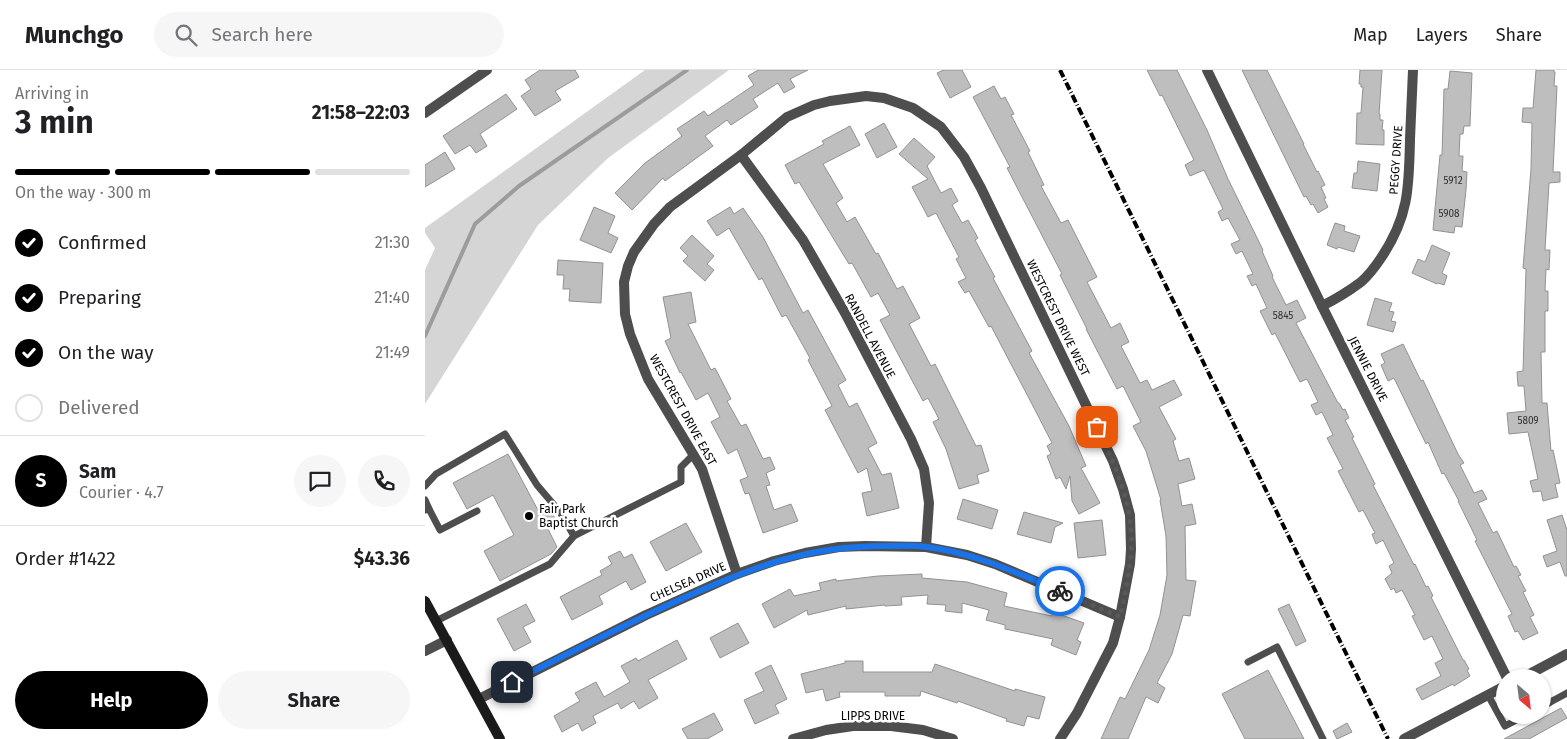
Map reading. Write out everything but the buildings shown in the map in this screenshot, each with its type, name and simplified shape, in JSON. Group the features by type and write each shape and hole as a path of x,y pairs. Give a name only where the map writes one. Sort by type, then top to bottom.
{"main road":[{"path":"425,601 500,739"}],"street":[{"path":"425,113 487,70"},
{"name":"JENNIE DRIVE","path":"1207,70 1503,669"},
{"name":"PEGGY DRIVE","path":"1322,306 1341,296 1362,281 1375,267 1399,226 1405,209 1409,182 1413,70"},
{"name":"WESTCREST DRIVE WEST","path":"741,155 787,117 814,105 866,96 884,98 913,108 941,127 964,157 981,188 1113,461 1130,515 1130,564 1113,643 1077,713 1060,739"},
{"name":"WESTCREST DRIVE EAST","path":"737,574 702,468 648,378 630,334 625,314 624,282 634,252 654,224 670,207 741,155"},
{"name":"RANDELL AVENUE","path":"741,155 803,240 845,313 911,439 924,469 929,503 926,547"},
{"name":"CHELSEA DRIVE","path":"479,699 646,615 737,574 782,559 839,547 926,547 967,555 995,564 1120,617"},
{"path":"425,651 447,640"},
{"path":"1543,669 1567,654"},
{"path":"1404,739 1496,691"},
{"name":"LIPPS DRIVE","path":"793,739 826,730 853,726 891,726 923,730 953,739"}],"lane":[{"path":"425,486 436,474 505,434 537,486 560,512 574,536"},
{"path":"436,621 550,564 574,536 681,482 681,467 694,454"},
{"path":"425,500 427,510 440,530 477,511"},
{"path":"1248,662 1277,647 1323,739"},
{"path":"1551,701 1567,693"},
{"path":"1488,695 1496,710"}],"shaded area":[{"path":"645,70 729,70 608,158 538,225 425,404 425,270 435,248 425,233 425,228"}],"waterway":[{"path":"425,336 475,224 519,186 687,70"}],"railway":[{"path":"1060,70 1388,739"}],"way so far":[{"path":"1060,591 1120,617 1130,564 1130,515 1113,461 1097,427"}],"place":[{"name":"Fair Park Baptist Church","path":"529,516"}],"route":[{"path":"512,682 646,615 737,574 774,561 839,547 926,547 967,555 995,564 1060,591"}]}
